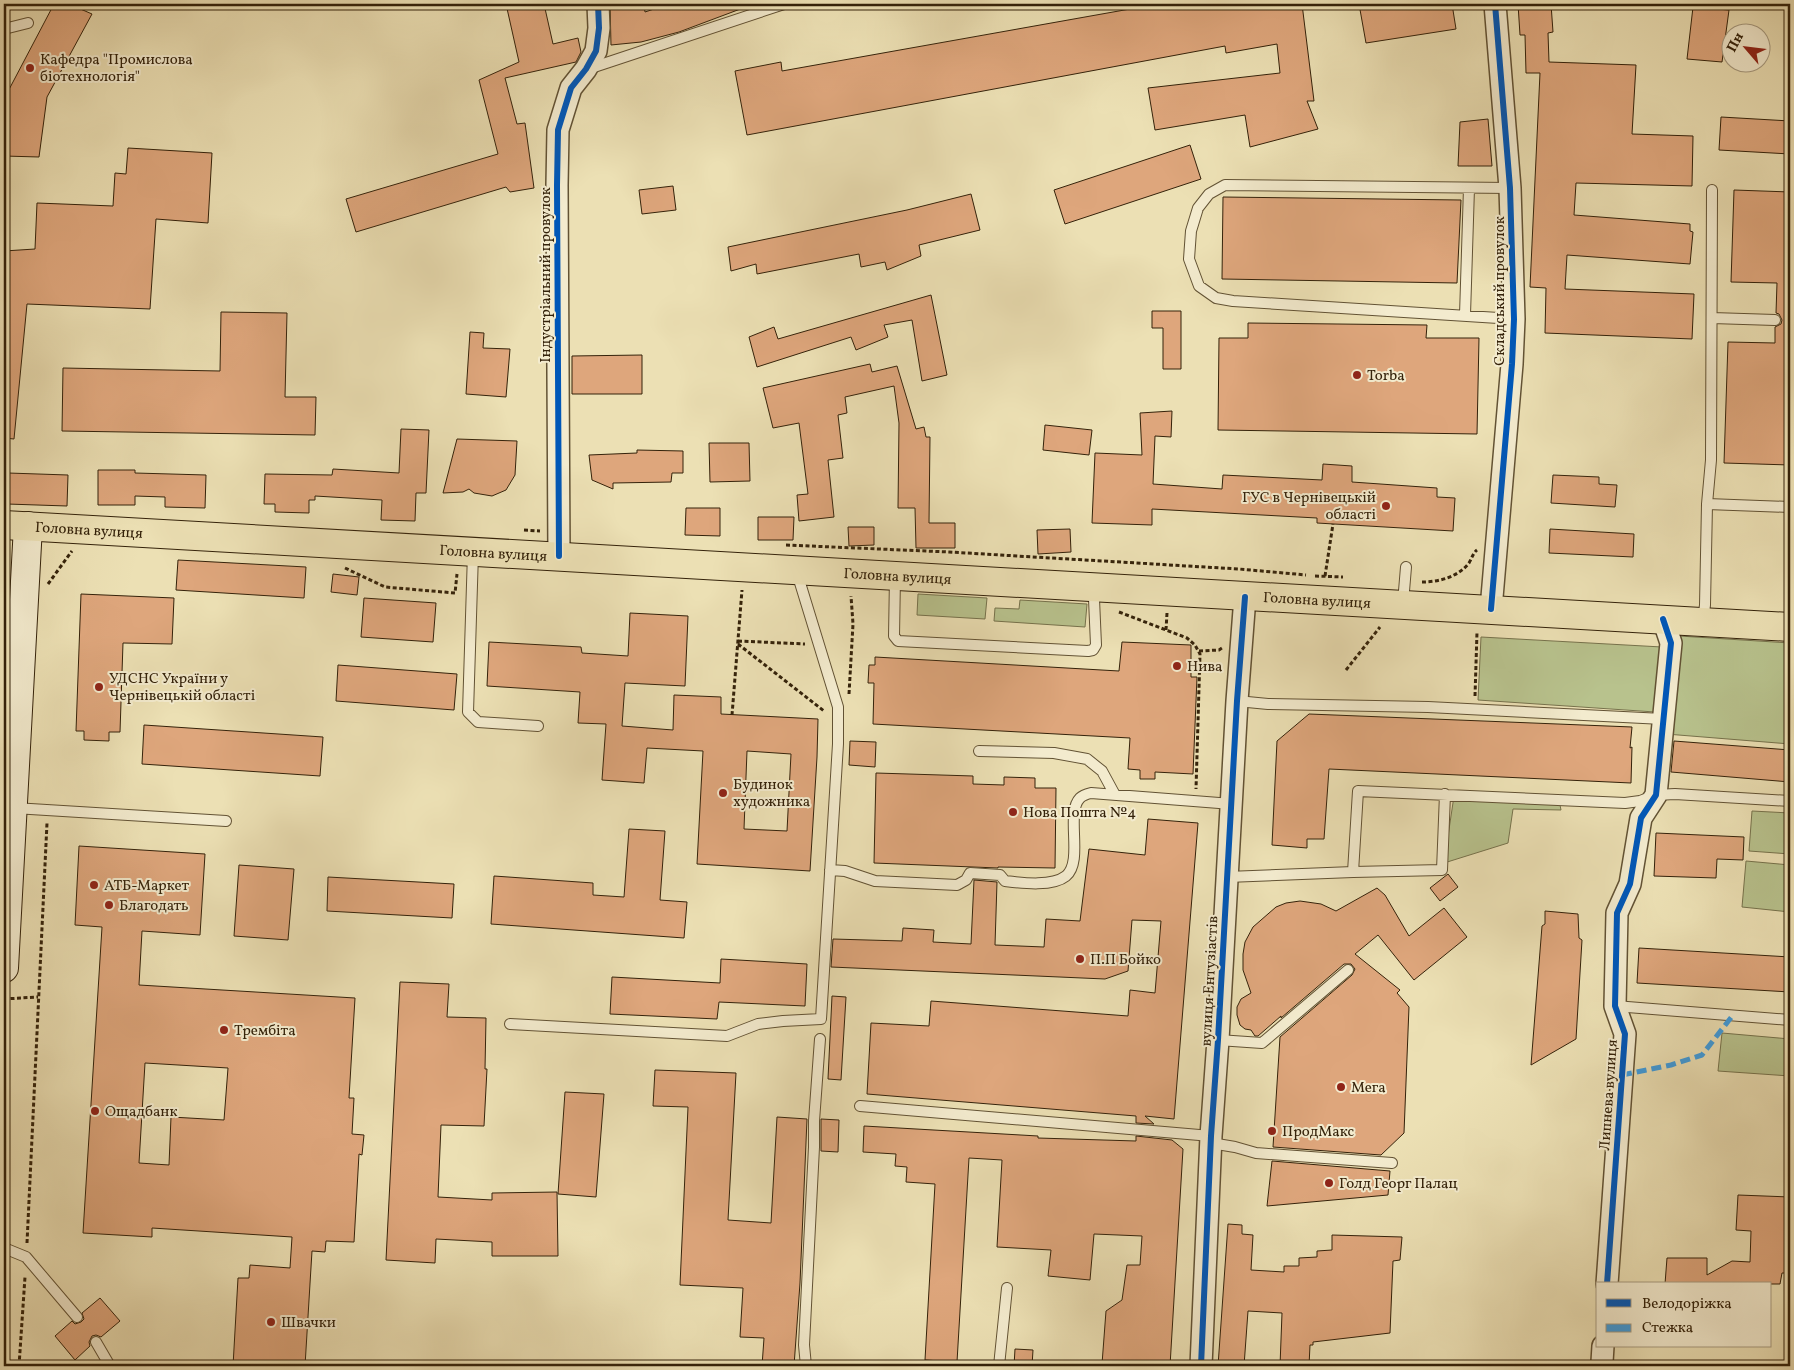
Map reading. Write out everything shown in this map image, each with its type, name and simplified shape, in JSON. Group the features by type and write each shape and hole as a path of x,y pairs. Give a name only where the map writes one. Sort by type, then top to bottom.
{"main road":[{"name":"Головна вулиця","path":"16,526 473,559 559,556 894,576 1094,593 1402,604 1484,620 1663,620 1790,627"},
{"path":"4,968 7,864 13,808 16,526"}],"street":[{"name":"Індустріальний провулок","path":"559,556 558,130 571,88 586,69 596,51 599,28 598,4"},
{"name":"Складський провулок","path":"1484,620 1511,374 1514,319 1510,188 1495,4"},
{"name":"вулиця Ентузіастів","path":"1201,1366 1211,1140 1245,597"},
{"name":"Липнева вулиця","path":"1607,1282 1625,1034 1615,1006 1617,913 1630,884 1641,818 1656,795 1671,643 1663,620"}],"lane":[{"path":"586,69 784,4"},
{"path":"4,29 28,23"},
{"path":"1510,188 1225,185 1209,194 1198,208 1191,231 1189,259 1199,286 1216,298 1233,301 1514,319"},
{"path":"1465,315 1469,188"},
{"path":"1703,622 1707,504 1711,460 1712,190"},
{"path":"1712,318 1776,320"},
{"path":"1707,504 1790,507"},
{"path":"473,559 468,712 478,722 538,726"},
{"path":"1402,604 1406,567"},
{"path":"510,1024 727,1036 758,1024 821,1019 838,707 796,570"},
{"path":"894,576 894,636 898,641 1093,650 1096,645 1094,593"},
{"path":"1237,701 1268,704 1332,704 1475,709 1663,719"},
{"path":"979,751 1054,753 1086,759 1102,771 1114,795"},
{"path":"1353,872 1358,791 1625,803 1640,801 1656,795 1675,794 1790,801"},
{"path":"830,870 845,871 875,881 957,885 966,880 970,873 1000,875 1005,881 1051,882 1067,876 1073,863 1075,805 1081,796 1091,793 1232,804"},
{"path":"1227,877 1442,870 1445,794"},
{"path":"13,808 226,820"},
{"path":"1218,1040 1262,1043 1348,970"},
{"path":"1615,1006 1790,1020"},
{"path":"806,1366 804,1345 814,1120 820,1039"},
{"path":"860,1106 1211,1140 1256,1153 1392,1163"},
{"path":"4,1248 26,1256 77,1317"},
{"path":"999,1366 1007,1288"},
{"path":"96,1342 110,1366"}],"path":[{"path":"1325,576 1333,524"},
{"path":"45,589 72,550 79,548"},
{"path":"340,566 385,587 455,593 458,566 473,559"},
{"path":"732,715 742,588"},
{"path":"1094,593 1112,609 1186,638 1195,645 1200,654 1195,790"},
{"path":"1166,630 1167,612"},
{"path":"1475,709 1484,620"},
{"path":"1346,670 1380,627"},
{"path":"738,642 819,644"},
{"path":"738,642 838,722"},
{"path":"1198,651 1219,650 1226,646"},
{"path":"18,1366 26,1256 47,817 44,809"},
{"path":"4,999 38,997"}],"green space":[{"path":"918,594 987,598 985,619 917,615"},
{"path":"1020,600 1087,604 1085,627 994,621 995,608 1019,609"},
{"path":"1679,636 1790,643 1790,744 1666,734"},
{"path":"1481,637 1662,647 1655,712 1478,700"},
{"path":"1454,796 1559,800 1561,810 1513,809 1508,843 1444,863"},
{"path":"1752,811 1790,813 1790,854 1749,851"},
{"path":"1746,861 1790,865 1790,912 1742,907"},
{"path":"1722,1033 1790,1039 1790,1076 1718,1071"}],"building":[{"path":"54,4 69,4 92,14 47,97 39,157 4,156 4,99"},
{"path":"506,4 544,4 553,44 578,38 581,52 576,62 505,78 517,124 525,123 534,188 510,192 506,187 356,232 346,199 498,154 479,80 519,62"},
{"path":"610,4 644,4 645,12 669,4 751,5 679,32 641,42 611,45"},
{"path":"1158,4 1302,4 1314,101 1307,101 1318,129 1250,147 1245,115 1155,130 1148,88 1280,73 1277,44 1226,53 1225,46 747,135 735,71 781,62 782,71"},
{"path":"1359,4 1452,4 1456,29 1366,43"},
{"path":"1518,4 1551,4 1553,32 1548,33 1549,62 1636,65 1632,134 1693,136 1692,186 1576,183 1574,215 1690,224 1690,231 1693,232 1690,264 1567,255 1565,289 1694,294 1692,339 1545,333 1546,288 1530,287 1540,73 1526,73 1525,35 1520,35"},
{"path":"1693,7 1729,10 1727,22 1722,22 1722,62 1687,59"},
{"path":"1721,117 1790,121 1790,154 1719,150"},
{"path":"1488,119 1492,166 1458,166 1460,122"},
{"path":"1190,145 1201,179 1065,224 1054,190"},
{"path":"128,148 212,153 208,223 156,219 150,309 27,304 14,439 4,438 4,251 35,249 37,203 113,206 115,173 126,174"},
{"path":"673,186 676,210 642,214 639,190"},
{"path":"1734,190 1790,192 1790,465 1724,463 1728,342 1775,343 1775,327 1781,324 1782,320 1779,314 1776,313 1777,283 1731,282"},
{"path":"971,194 980,230 919,245 921,256 887,270 885,262 861,267 859,254 757,274 756,264 731,271 728,247 907,210"},
{"path":"1223,197 1461,200 1457,283 1222,279"},
{"path":"931,295 947,375 922,381 912,320 884,325 888,337 856,350 851,337 757,367 749,337 774,327 778,339"},
{"path":"1152,311 1181,311 1181,369 1163,369 1163,328 1152,328"},
{"path":"221,312 287,313 285,397 316,397 315,435 62,431 63,368 220,371"},
{"path":"1248,323 1427,325 1426,338 1479,338 1477,434 1218,430 1219,338 1248,338"},
{"path":"470,332 484,333 483,348 510,349 506,397 466,394"},
{"path":"642,355 642,394 572,394 572,356"},
{"path":"870,364 872,372 897,366 916,429 924,427 926,437 930,437 929,523 955,523 955,548 916,548 915,508 898,508 899,423 894,386 845,397 847,413 838,415 843,458 828,460 834,517 799,521 797,495 808,494 799,423 773,428 763,388"},
{"path":"1172,411 1171,437 1155,436 1153,484 1222,489 1223,475 1322,480 1323,464 1352,466 1352,482 1437,488 1437,497 1455,498 1453,531 1317,523 1317,518 1152,509 1152,525 1092,523 1095,453 1142,455 1140,413"},
{"path":"1045,425 1092,430 1089,455 1043,450"},
{"path":"401,429 429,430 426,493 416,493 415,521 381,520 382,500 315,496 315,500 309,500 309,513 275,512 275,504 264,504 265,474 332,475 333,469 399,473"},
{"path":"457,439 517,441 515,475 506,490 492,496 474,493 469,489 463,492 443,493"},
{"path":"709,443 749,443 750,481 710,482"},
{"path":"637,450 683,451 683,473 672,473 671,482 613,483 613,489 592,480 589,455 637,453"},
{"path":"98,470 135,470 135,473 206,475 205,508 165,507 165,497 135,496 135,505 98,505"},
{"path":"8,473 68,475 67,506 7,504"},
{"path":"1553,475 1599,477 1599,484 1617,485 1615,507 1551,503"},
{"path":"686,508 720,508 720,536 685,535"},
{"path":"758,517 794,517 793,540 758,540"},
{"path":"848,527 874,527 874,545 849,546"},
{"path":"1070,529 1071,552 1038,554 1037,530"},
{"path":"1550,529 1634,534 1633,557 1549,553"},
{"path":"178,560 306,567 304,598 176,590"},
{"path":"333,574 359,577 357,595 331,592"},
{"path":"81,594 174,598 172,644 123,643 120,732 109,732 109,741 84,740 84,731 76,731"},
{"path":"364,598 436,603 433,642 361,637"},
{"path":"630,613 688,616 685,686 625,683 622,726 673,730 674,695 721,697 721,714 818,719 810,871 697,864 703,751 647,748 644,783 602,780 606,724 578,723 580,692 487,686 489,642 581,647 582,653 628,656","holes":["747,751 791,754 787,831 744,829"]},
{"path":"1122,642 1191,645 1191,677 1197,677 1193,774 1155,772 1155,779 1140,779 1140,770 1128,769 1130,738 873,724 874,683 868,683 869,665 875,665 875,657 1119,671"},
{"path":"338,665 457,674 454,710 336,701"},
{"path":"1309,714 1632,727 1630,748 1632,747 1631,783 1329,769 1324,839 1307,839 1307,848 1272,845 1277,741"},
{"path":"144,725 323,737 320,776 142,764"},
{"path":"850,741 876,742 875,767 849,765"},
{"path":"1674,741 1790,750 1790,782 1671,772"},
{"path":"876,773 973,776 973,784 1004,785 1004,777 1035,778 1035,788 1056,788 1055,868 998,868 874,863"},
{"path":"1148,819 1198,823 1174,1119 1145,1116 1154,1124 1136,1123 1136,1116 867,1094 871,1023 929,1026 931,1001 1128,1016 1130,990 1155,993 1161,921 1132,920 1128,971 1105,979 831,967 833,939 902,941 903,928 934,930 933,942 971,944 974,880 997,882 995,945 1044,947 1046,919 1080,921 1089,849 1145,855"},
{"path":"629,829 665,831 660,900 687,902 684,938 491,924 494,876 593,883 593,895 624,897"},
{"path":"1656,833 1744,837 1743,860 1717,859 1716,878 1654,876"},
{"name":"Трембіта","path":"79,846 205,854 200,935 142,931 139,985 355,998 349,1098 354,1098 352,1134 364,1135 362,1155 359,1154 354,1242 326,1241 325,1252 312,1251 305,1366 233,1366 238,1278 249,1278 250,1265 290,1268 292,1237 152,1228 152,1237 83,1233 102,927 75,925","holes":["145,1063 228,1068 224,1120 171,1117 169,1165 139,1163"]},
{"path":"239,865 294,869 288,940 234,936"},
{"path":"1448,874 1458,887 1440,901 1430,888"},
{"path":"328,877 454,884 452,918 327,911"},
{"path":"1377,888 1385,895 1409,936 1444,908 1467,937 1414,980 1378,935 1355,954 1400,990 1397,993 1409,1007 1404,1133 1381,1155 1273,1147 1280,1037 1352,975 1355,969 1351,964 1344,964 1281,1018 1281,1016 1258,1036 1255,1036 1251,1030 1245,1029 1240,1025 1237,1015 1237,1007 1241,999 1251,993 1243,970 1245,942 1253,927 1276,907 1300,901 1321,904 1336,911"},
{"path":"1545,911 1578,914 1579,938 1582,940 1576,1039 1531,1065 1542,926 1545,924"},
{"path":"1639,948 1790,957 1790,992 1637,983"},
{"path":"721,959 807,964 805,1006 719,1002 717,1019 610,1014 612,977 720,983"},
{"path":"400,982 449,984 447,1017 486,1018 485,1069 487,1069 484,1126 441,1125 438,1197 492,1200 492,1193 557,1192 558,1256 492,1256 492,1242 436,1239 435,1263 386,1260"},
{"path":"832,996 846,997 841,1080 828,1079"},
{"path":"655,1070 736,1073 728,1220 771,1223 777,1117 807,1119 800,1283 794,1366 762,1366 764,1338 740,1337 743,1288 680,1285 688,1107 653,1106"},
{"path":"565,1092 604,1094 596,1197 558,1194"},
{"path":"821,1119 839,1120 838,1152 821,1151"},
{"path":"864,1126 1038,1136 1038,1138 1136,1141 1136,1136 1172,1140 1183,1149 1170,1366 1102,1364 1106,1311 1122,1300 1127,1265 1140,1265 1142,1236 1094,1234 1090,1280 1048,1276 1051,1250 997,1247 1002,1160 969,1158 957,1362 925,1360 935,1184 906,1182 907,1167 895,1166 896,1154 863,1152"},
{"name":"Голд Георг Палац","path":"1272,1161 1390,1171 1388,1195 1267,1206"},
{"path":"1738,1195 1790,1197 1790,1273 1782,1273 1780,1284 1772,1284 1772,1282 1665,1282 1667,1258 1707,1258 1707,1275 1732,1261 1750,1262 1751,1231 1736,1230"},
{"path":"1228,1224 1242,1225 1242,1234 1253,1235 1251,1270 1284,1272 1284,1266 1299,1266 1299,1258 1317,1257 1317,1251 1332,1250 1332,1235 1402,1237 1400,1260 1393,1261 1390,1333 1313,1342 1313,1345 1310,1345 1309,1366 1280,1366 1282,1313 1248,1311 1244,1366 1218,1366"},
{"path":"100,1298 120,1321 101,1337 92,1336 89,1342 90,1346 75,1360 55,1336 72,1321 75,1324 81,1322 84,1319 82,1313"},
{"path":"1015,1349 1033,1350 1032,1366 1014,1366"}],"marked path":[{"path":"1622,1075 1671,1065 1702,1055 1733,1015"}],"cycle path":[{"path":"559,556 558,130 571,88 586,69 596,51 599,28 598,4"},
{"path":"1491,609 1512,364 1514,319 1510,188 1495,4"},
{"path":"1201,1366 1211,1136 1245,597"},
{"path":"1607,1282 1625,1034 1615,1006 1617,913 1630,884 1641,818 1656,795 1671,643 1663,619"}],"place":[{"name":"Кафедра \"Промислова біотехнологія\"","path":"30,68"},
{"name":"Torba","path":"1357,375"},
{"name":"ГУС в Чернівецькій області","path":"1386,506"},
{"name":"Нива","path":"1177,666"},
{"name":"УДСНС України у Чернівецькій області","path":"99,687"},
{"name":"Будинок художника","path":"723,793"},
{"name":"Нова Пошта №4","path":"1013,812"},
{"name":"АТБ-Маркет","path":"94,885"},
{"name":"Благодать","path":"109,905"},
{"name":"П.П Бойко","path":"1080,959"},
{"name":"Трембіта","path":"224,1030"},
{"name":"Мега","path":"1341,1087"},
{"name":"Ощадбанк","path":"95,1111"},
{"name":"ПродМакс","path":"1272,1131"},
{"name":"Голд Георг Палац","path":"1329,1183"},
{"name":"Швачки","path":"271,1322"}]}
